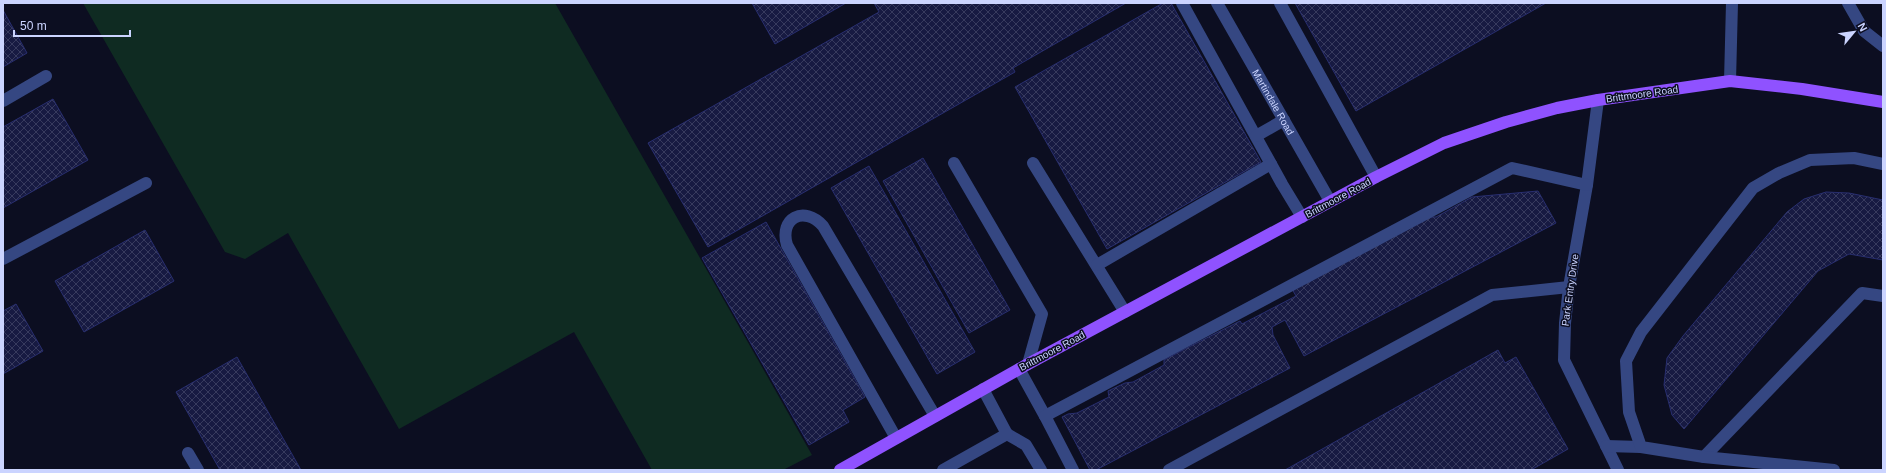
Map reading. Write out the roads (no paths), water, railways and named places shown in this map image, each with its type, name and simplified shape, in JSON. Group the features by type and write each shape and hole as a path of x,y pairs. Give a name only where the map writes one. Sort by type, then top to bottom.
{"main road":[{"name":"Brittmoore Road","path":"840,470 1023,366 1376,177 1444,143 1514,120 1557,108 1598,100 1730,81 1802,89 1883,102"}],"street":[{"path":"1182,3 1302,217"},
{"name":"Martindale Road","path":"1217,3 1330,202"},
{"path":"1280,3 1376,177"},
{"path":"1730,81 1732,3"},
{"path":"1848,3 1864,31 1883,46"},
{"path":"3,101 46,76"},
{"name":"Park Entry Drive","path":"1598,100 1587,185 1569,287 1565,323 1564,360 1618,470"},
{"path":"1256,136 1284,120"},
{"path":"1641,446 1629,412 1626,361 1641,332 1753,188 1778,173 1810,160 1854,158 1883,164"},
{"path":"954,163 1042,314 1023,366 1045,416 1073,470"},
{"path":"1033,163 1125,312"},
{"path":"1097,265 1271,164"},
{"path":"1045,416 1512,168 1587,185"},
{"path":"3,259 146,183"},
{"path":"896,438 787,245 784,235 787,226 795,217 808,215 816,218 823,226 934,416"},
{"path":"1169,470 1492,295 1569,287"},
{"path":"1704,457 1862,293 1883,296"},
{"path":"984,389 1007,434 1026,445 1041,470"},
{"path":"943,470 1007,434"},
{"path":"1606,446 1641,446 1704,457 1834,470"},
{"path":"188,453 198,470"}]}
